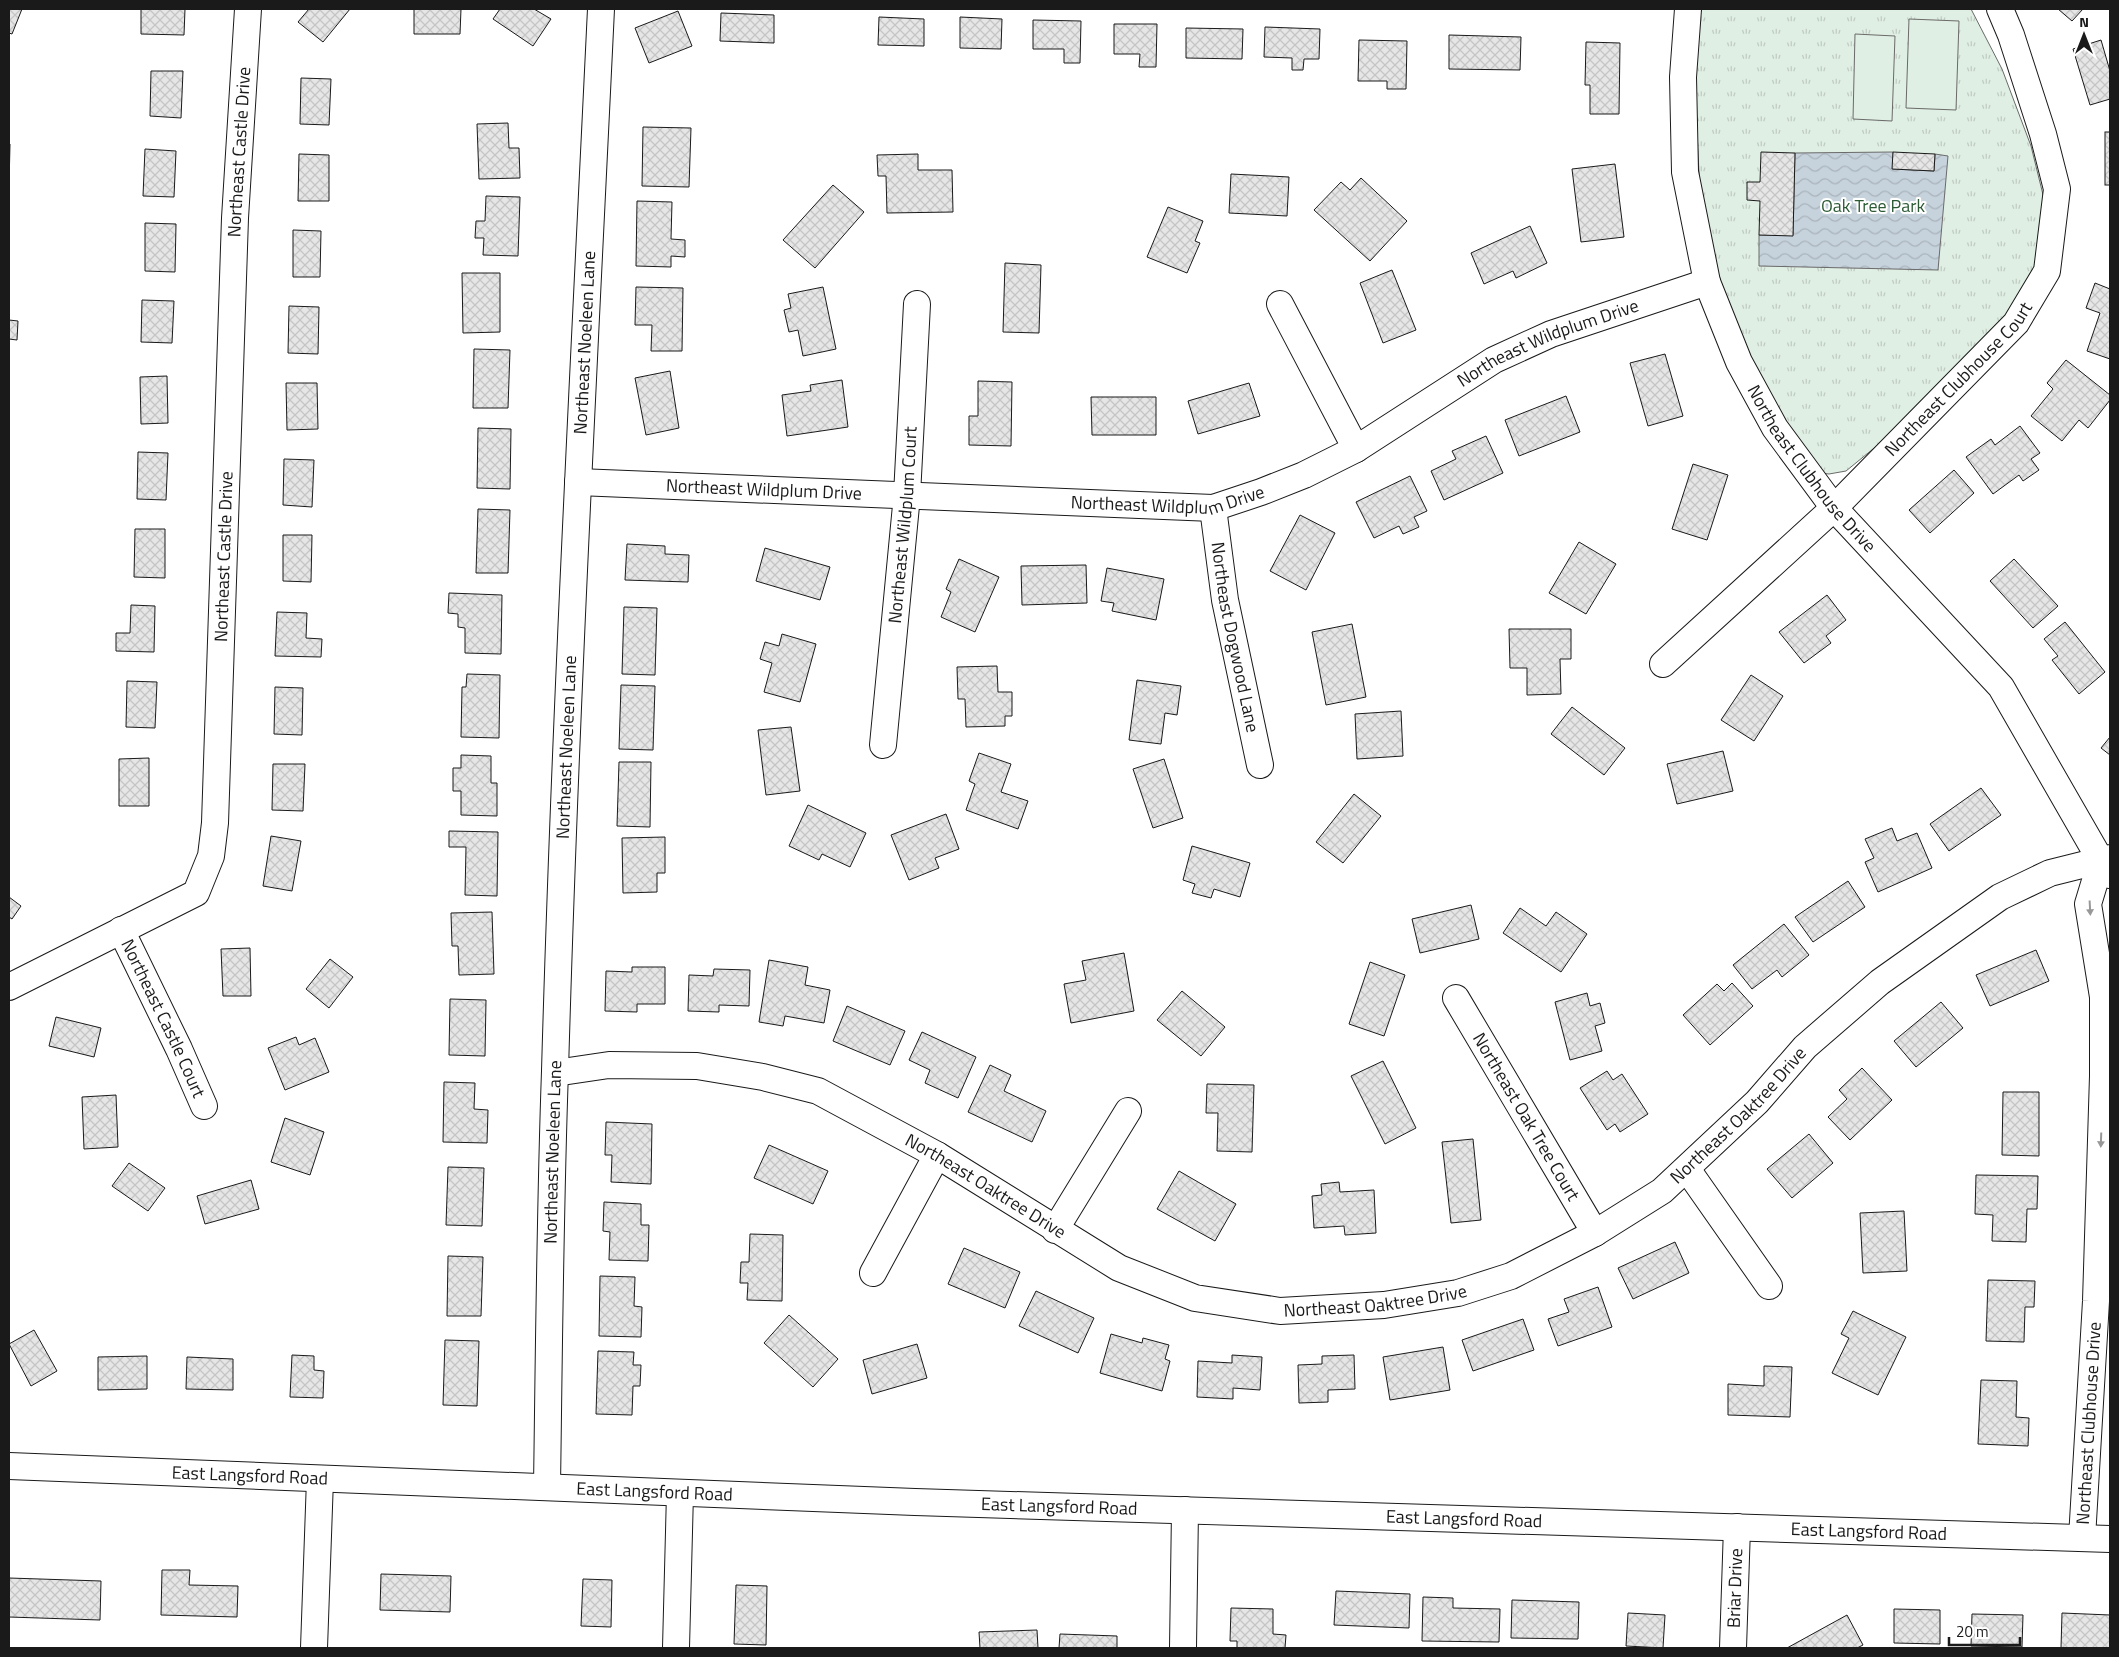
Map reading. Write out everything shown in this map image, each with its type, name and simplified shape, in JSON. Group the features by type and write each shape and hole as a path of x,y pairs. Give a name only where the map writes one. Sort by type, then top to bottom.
{"street":[{"name":"Northeast Castle Drive","path":"9,987 196,894 211,856 216,803 235,218 248,9"},
{"name":"Northeast Noeleen Lane","path":"546,1487 555,1073 578,482 601,9"},
{"name":"Northeast Clubhouse Drive","path":"1688,9 1683,77 1685,172 1707,282 1739,362 1775,428 1834,508 2001,687 2107,865 2088,904 2103,997 2103,1302 2082,1538"},
{"name":"Northeast Clubhouse Court","path":"1663,664 1834,508 2016,323 2047,271 2057,189 2043,134 2011,35 2000,9"},
{"name":"Northeast Wildplum Drive","path":"578,482 1213,508 1304,475 1356,449 1494,360 1550,334 1707,282"},
{"name":"Northeast Wildplum Court","path":"882,745 907,495 917,304"},
{"path":"1280,304 1356,449"},
{"name":"Northeast Dogwood Lane","path":"1213,508 1225,600 1260,765"},
{"name":"Northeast Oaktree Drive","path":"555,1073 609,1065 697,1066 763,1077 818,1092 937,1156 1119,1268 1195,1298 1280,1311 1384,1305 1458,1293 1511,1276 1595,1233 1662,1191 1757,1102 1805,1046 1880,982 2000,897 2050,873 2107,865"},
{"name":"Northeast Castle Court","path":"121,930 180,1049 204,1106"},
{"name":"Northeast Oak Tree Court","path":"1456,998 1595,1233"},
{"path":"1055,1230 1128,1111"},
{"path":"873,1273 937,1156"},
{"path":"1686,1169 1770,1286"},
{"name":"East Langsford Road","path":"9,1466 680,1493 2110,1539"},
{"path":"314,1648 320,1479"},
{"path":"676,1648 680,1493"},
{"path":"1183,1648 1185,1510"},
{"name":"Briar Drive","path":"1732,1648 1737,1527"}],"green space":[{"name":"Oak Tree Park","path":"1702,9 1971,9 2002,69 2031,146 2048,215 2034,273 2001,328 1895,431 1846,471 1829,474 1821,473 1760,388 1723,300 1701,212 1696,114 1695,25"},
{"path":"1909,19 1959,21 1956,110 1906,108"},
{"path":"1855,34 1895,36 1892,121 1853,119"}],"water":[{"path":"1893,152 1893,169 1934,171 1935,154 1948,156 1938,270 1759,266 1759,235 1793,235 1795,153"}],"building":[{"path":"9,9 22,9 12,34 9,33"},
{"path":"141,9 185,9 184,35 141,34"},
{"path":"309,9 350,9 323,42 298,22"},
{"path":"414,9 461,9 460,34 414,34"},
{"path":"500,9 534,9 551,19 533,46 493,19"},
{"path":"2058,9 2083,9 2072,21"},
{"path":"678,11 692,46 649,63 635,28"},
{"path":"721,13 774,15 774,43 720,41"},
{"path":"879,17 924,19 924,46 878,45"},
{"path":"960,17 1002,19 1001,49 960,48"},
{"path":"1033,20 1081,21 1080,63 1064,63 1064,49 1033,49"},
{"path":"1114,24 1157,24 1156,67 1139,67 1140,54 1114,54"},
{"path":"1265,27 1320,29 1319,59 1304,59 1303,70 1292,70 1292,58 1264,57"},
{"path":"1186,28 1243,29 1242,59 1186,58"},
{"path":"1449,35 1521,37 1520,70 1449,69"},
{"path":"1359,40 1407,41 1406,89 1387,89 1387,81 1358,81"},
{"path":"2101,40 2110,71 2110,99 2090,105 2073,49"},
{"path":"1586,42 1620,43 1619,114 1590,114 1590,85 1585,85"},
{"path":"151,71 183,71 181,118 150,116"},
{"path":"301,78 331,79 329,125 300,124"},
{"path":"508,123 509,148 519,148 520,178 479,179 477,124"},
{"path":"643,127 691,128 689,187 642,186"},
{"path":"2105,132 2110,132 2110,185 2105,185"},
{"path":"9,144 10,144 9,186"},
{"path":"145,149 176,151 174,197 143,196"},
{"path":"1761,152 1795,153 1793,236 1759,235 1760,201 1747,200 1747,182 1760,182"},
{"path":"1893,152 1935,154 1934,171 1892,169"},
{"path":"299,154 329,155 329,201 298,201"},
{"path":"918,154 918,170 952,170 953,212 887,213 886,176 878,176 877,155"},
{"path":"1615,164 1624,237 1581,242 1572,169"},
{"path":"1231,174 1289,177 1287,216 1229,213"},
{"path":"1361,178 1407,221 1370,261 1314,210 1341,182 1350,190"},
{"path":"833,185 864,212 815,268 783,240"},
{"path":"486,196 520,197 518,256 483,255 484,238 475,238 476,221 485,221"},
{"path":"637,201 672,202 671,239 685,240 685,257 671,256 671,267 636,266"},
{"path":"1168,207 1203,221 1195,241 1200,243 1187,273 1147,257"},
{"path":"145,223 176,224 175,272 145,271"},
{"path":"1530,226 1547,263 1516,278 1513,271 1484,284 1471,253"},
{"path":"293,230 321,231 320,277 293,277"},
{"path":"1005,263 1041,265 1039,333 1003,332"},
{"path":"1392,270 1416,330 1383,343 1360,283"},
{"path":"462,273 500,273 500,332 463,333"},
{"path":"2095,283 2110,289 2110,359 2087,351 2100,313 2086,308"},
{"path":"636,287 683,288 682,351 651,351 652,325 635,325"},
{"path":"823,287 836,349 803,356 798,330 789,332 784,310 791,308 788,294"},
{"path":"142,300 174,301 172,343 141,342"},
{"path":"289,306 319,307 318,354 288,353"},
{"path":"9,320 18,321 17,340 9,339"},
{"path":"474,349 510,350 508,408 473,408"},
{"path":"1665,354 1683,416 1648,426 1630,363"},
{"path":"2066,360 2110,395 2110,400 2088,428 2079,420 2062,441 2031,416 2053,389 2047,383"},
{"path":"670,371 679,428 646,435 635,378"},
{"path":"167,376 168,423 141,424 140,377"},
{"path":"842,380 848,427 787,436 782,395 811,391 810,385"},
{"path":"978,381 1012,382 1011,446 969,445 969,416 978,416"},
{"path":"286,383 317,383 318,429 287,430"},
{"path":"1249,383 1260,416 1198,434 1188,401"},
{"path":"1566,396 1580,432 1519,456 1505,420"},
{"path":"1091,397 1156,397 1156,435 1092,435"},
{"path":"2020,426 2040,453 2031,459 2039,470 2023,481 2019,475 1993,494 1966,457 1991,439 1995,445"},
{"path":"478,428 511,429 510,489 477,488"},
{"path":"1486,436 1503,473 1444,500 1431,471 1456,459 1452,451"},
{"path":"138,452 168,453 166,500 137,499"},
{"path":"284,459 314,460 312,507 283,505"},
{"path":"1693,464 1728,475 1707,540 1672,529"},
{"path":"1954,470 1974,493 1930,533 1909,510"},
{"path":"1410,476 1427,511 1414,517 1419,527 1403,534 1399,526 1374,538 1356,502"},
{"path":"478,509 510,510 508,573 476,573"},
{"path":"1300,515 1335,533 1306,590 1270,571"},
{"path":"135,529 165,529 165,578 134,577"},
{"path":"283,535 312,535 311,582 283,581"},
{"path":"1579,542 1616,564 1586,614 1549,593"},
{"path":"627,544 665,546 665,554 689,555 688,582 625,580"},
{"path":"765,548 830,567 820,600 756,581"},
{"path":"959,559 999,577 975,632 941,617 951,592 946,589"},
{"path":"2014,559 2058,606 2033,628 1990,581"},
{"path":"1086,565 1087,603 1022,605 1021,566"},
{"path":"1107,568 1164,579 1156,620 1112,611 1114,603 1101,601"},
{"path":"449,593 502,595 501,654 465,653 465,628 458,627 458,614 448,613"},
{"path":"1827,595 1846,620 1826,636 1831,643 1804,663 1779,632"},
{"path":"131,605 155,606 154,652 116,651 116,633 130,633"},
{"path":"624,607 657,608 655,675 622,674"},
{"path":"277,612 307,613 306,638 322,639 321,657 275,656"},
{"path":"2065,622 2105,672 2079,694 2052,660 2058,656 2044,639"},
{"path":"1352,624 1366,697 1326,705 1312,632"},
{"path":"1509,629 1571,629 1571,659 1560,659 1561,694 1527,695 1527,668 1510,668"},
{"path":"782,634 816,644 800,702 764,692 772,663 760,659 765,642 779,646"},
{"path":"997,666 998,692 1012,692 1012,716 1005,716 1005,726 966,727 965,699 958,699 957,667"},
{"path":"467,674 500,675 499,738 461,737 462,687 466,687"},
{"path":"1751,675 1783,696 1754,741 1721,720"},
{"path":"1137,680 1181,686 1177,715 1165,713 1161,744 1129,740"},
{"path":"127,681 157,682 155,728 126,727"},
{"path":"621,685 655,686 653,750 619,749"},
{"path":"275,687 303,688 302,735 274,734"},
{"path":"1572,707 1625,748 1604,775 1551,734"},
{"path":"1401,711 1403,756 1357,759 1355,714"},
{"path":"791,727 800,791 766,795 758,730"},
{"path":"2110,737 2110,755 2101,748"},
{"path":"1723,751 1733,791 1677,804 1667,764"},
{"path":"979,753 1011,764 1001,792 1028,801 1018,829 966,810 975,784 969,781"},
{"path":"461,755 491,756 491,783 497,783 497,816 461,815 461,791 453,791 453,768 461,768"},
{"path":"149,758 149,806 119,806 119,759"},
{"path":"1164,759 1183,818 1153,828 1133,769"},
{"path":"619,762 651,762 650,827 617,826"},
{"path":"273,764 305,764 303,811 272,810"},
{"path":"1981,788 2001,815 1949,851 1930,824"},
{"path":"1354,794 1381,816 1343,863 1316,842"},
{"path":"808,805 866,833 850,867 822,854 819,860 789,846"},
{"path":"946,814 959,849 935,858 939,868 909,880 891,835"},
{"path":"1892,828 1897,841 1917,833 1932,868 1878,892 1865,862 1874,858 1865,839"},
{"path":"449,831 498,832 497,896 465,895 466,847 449,847"},
{"path":"271,836 301,841 292,891 263,886"},
{"path":"665,837 665,873 657,873 657,892 623,893 622,838"},
{"path":"1192,846 1250,863 1240,897 1214,889 1211,898 1192,893 1195,884 1183,880"},
{"path":"1848,881 1865,907 1813,942 1795,917"},
{"path":"9,897 21,906 12,919 9,917"},
{"path":"1471,905 1479,939 1420,953 1412,919"},
{"path":"1520,908 1546,926 1556,912 1587,934 1561,972 1503,933"},
{"path":"492,912 494,974 459,975 458,946 452,946 451,913"},
{"path":"1784,924 1809,955 1782,977 1777,970 1752,989 1733,965"},
{"path":"250,948 251,996 223,996 221,949"},
{"path":"2036,950 2049,981 1990,1006 1976,975"},
{"path":"1124,953 1134,1011 1071,1023 1064,984 1086,980 1082,961"},
{"path":"330,959 353,977 329,1008 306,989"},
{"path":"769,960 808,967 805,985 830,990 824,1023 785,1016 783,1026 759,1022"},
{"path":"1370,962 1405,975 1384,1036 1349,1024"},
{"path":"632,967 665,967 665,1004 637,1004 637,1012 605,1011 606,971 632,972"},
{"path":"714,969 750,970 749,1006 719,1005 719,1012 688,1011 689,975 713,976"},
{"path":"1732,983 1753,1006 1710,1045 1683,1015 1717,984 1724,991"},
{"path":"1182,991 1225,1027 1201,1056 1157,1020"},
{"path":"1587,993 1590,1006 1600,1003 1605,1023 1595,1026 1602,1051 1570,1060 1555,1002"},
{"path":"450,999 486,1000 485,1056 449,1055"},
{"path":"1941,1002 1963,1028 1916,1067 1894,1041"},
{"path":"847,1006 905,1031 890,1065 833,1041"},
{"path":"56,1017 101,1028 94,1057 49,1046"},
{"path":"922,1032 976,1057 958,1098 925,1083 930,1070 909,1060"},
{"path":"296,1037 299,1045 315,1038 329,1072 285,1090 268,1048"},
{"path":"1383,1061 1416,1128 1385,1144 1351,1076"},
{"path":"990,1065 1011,1075 1004,1091 1046,1111 1032,1142 968,1112"},
{"path":"1862,1068 1892,1100 1850,1140 1828,1117 1847,1099 1839,1090"},
{"path":"1607,1071 1613,1080 1622,1074 1648,1114 1620,1132 1615,1124 1607,1130 1580,1088"},
{"path":"444,1082 475,1083 474,1109 488,1110 487,1143 443,1142"},
{"path":"1207,1084 1254,1085 1252,1152 1217,1151 1218,1113 1206,1113"},
{"path":"2003,1092 2039,1092 2039,1156 2002,1155"},
{"path":"116,1095 118,1147 84,1149 82,1097"},
{"path":"285,1118 324,1132 310,1175 271,1162"},
{"path":"606,1122 652,1124 651,1184 611,1182 612,1155 605,1155"},
{"path":"1809,1134 1833,1163 1792,1198 1767,1169"},
{"path":"1473,1139 1481,1220 1451,1223 1442,1142"},
{"path":"769,1145 828,1171 813,1204 754,1178"},
{"path":"129,1163 165,1188 148,1211 112,1186"},
{"path":"448,1167 484,1168 482,1226 446,1225"},
{"path":"1179,1171 1236,1204 1215,1241 1157,1209"},
{"path":"1976,1175 2038,1176 2037,1209 2027,1209 2026,1242 1992,1241 1993,1215 1975,1214"},
{"path":"251,1180 259,1209 205,1224 197,1196"},
{"path":"1339,1182 1340,1192 1374,1190 1376,1233 1345,1235 1344,1226 1314,1228 1312,1196 1322,1195 1321,1184"},
{"path":"604,1202 641,1204 641,1225 649,1225 648,1261 609,1260 610,1232 603,1231"},
{"path":"1904,1211 1907,1271 1863,1273 1860,1213"},
{"path":"750,1234 783,1235 782,1301 747,1300 748,1283 740,1283 741,1262 749,1262"},
{"path":"1675,1242 1689,1273 1633,1299 1618,1268"},
{"path":"964,1248 1020,1272 1005,1308 948,1284"},
{"path":"448,1256 483,1257 481,1316 447,1316"},
{"path":"600,1276 635,1277 634,1306 642,1307 641,1337 599,1336"},
{"path":"1988,1280 2035,1281 2034,1307 2025,1307 2024,1342 1986,1341"},
{"path":"1598,1287 1612,1327 1558,1346 1548,1319 1569,1312 1564,1299"},
{"path":"1036,1291 1094,1318 1078,1353 1019,1326"},
{"path":"1853,1311 1906,1337 1878,1395 1832,1373 1849,1338 1841,1334"},
{"path":"789,1315 838,1359 813,1387 764,1343"},
{"path":"1523,1319 1534,1350 1473,1371 1462,1340"},
{"path":"34,1330 57,1371 31,1386 9,1344"},
{"path":"1111,1334 1142,1343 1143,1338 1169,1345 1165,1359 1170,1361 1162,1391 1100,1373"},
{"path":"445,1340 479,1341 477,1406 443,1405"},
{"path":"917,1344 927,1378 872,1394 863,1360"},
{"path":"1443,1347 1450,1390 1390,1400 1383,1357"},
{"path":"598,1351 634,1352 633,1365 641,1365 640,1386 633,1386 632,1415 596,1414"},
{"path":"292,1355 314,1356 314,1370 324,1371 323,1398 290,1397"},
{"path":"1232,1355 1262,1357 1260,1390 1233,1388 1233,1399 1197,1397 1198,1361 1232,1363"},
{"path":"1354,1355 1355,1389 1328,1390 1328,1402 1299,1403 1298,1365 1322,1364 1322,1356"},
{"path":"147,1356 147,1389 98,1390 98,1357"},
{"path":"187,1357 233,1359 233,1390 186,1389"},
{"path":"1764,1366 1792,1367 1790,1417 1728,1415 1728,1384 1764,1386"},
{"path":"1981,1380 2017,1381 2016,1417 2029,1418 2028,1446 1978,1444"},
{"path":"162,1570 190,1570 189,1585 238,1586 237,1617 161,1615"},
{"path":"381,1574 451,1576 450,1612 380,1610"},
{"path":"9,1578 101,1581 100,1620 9,1617"},
{"path":"583,1579 612,1580 611,1627 581,1626"},
{"path":"736,1585 767,1586 766,1645 734,1644"},
{"path":"1336,1591 1410,1594 1409,1628 1334,1625"},
{"path":"1423,1597 1453,1598 1453,1608 1500,1609 1499,1642 1422,1641"},
{"path":"1512,1600 1579,1602 1578,1639 1511,1638"},
{"path":"1231,1608 1273,1609 1273,1634 1286,1635 1285,1648 1237,1648 1237,1641 1230,1641"},
{"path":"1894,1609 1940,1610 1940,1644 1894,1643"},
{"path":"1628,1613 1665,1615 1663,1648 1626,1646"},
{"path":"2062,1613 2110,1615 2110,1648 2061,1648"},
{"path":"1972,1614 2023,1615 2022,1647 1971,1646"},
{"path":"1847,1615 1863,1645 1857,1648 1787,1648"},
{"path":"1037,1630 1038,1648 980,1648 979,1632"},
{"path":"1060,1634 1117,1636 1117,1648 1059,1648"}]}
